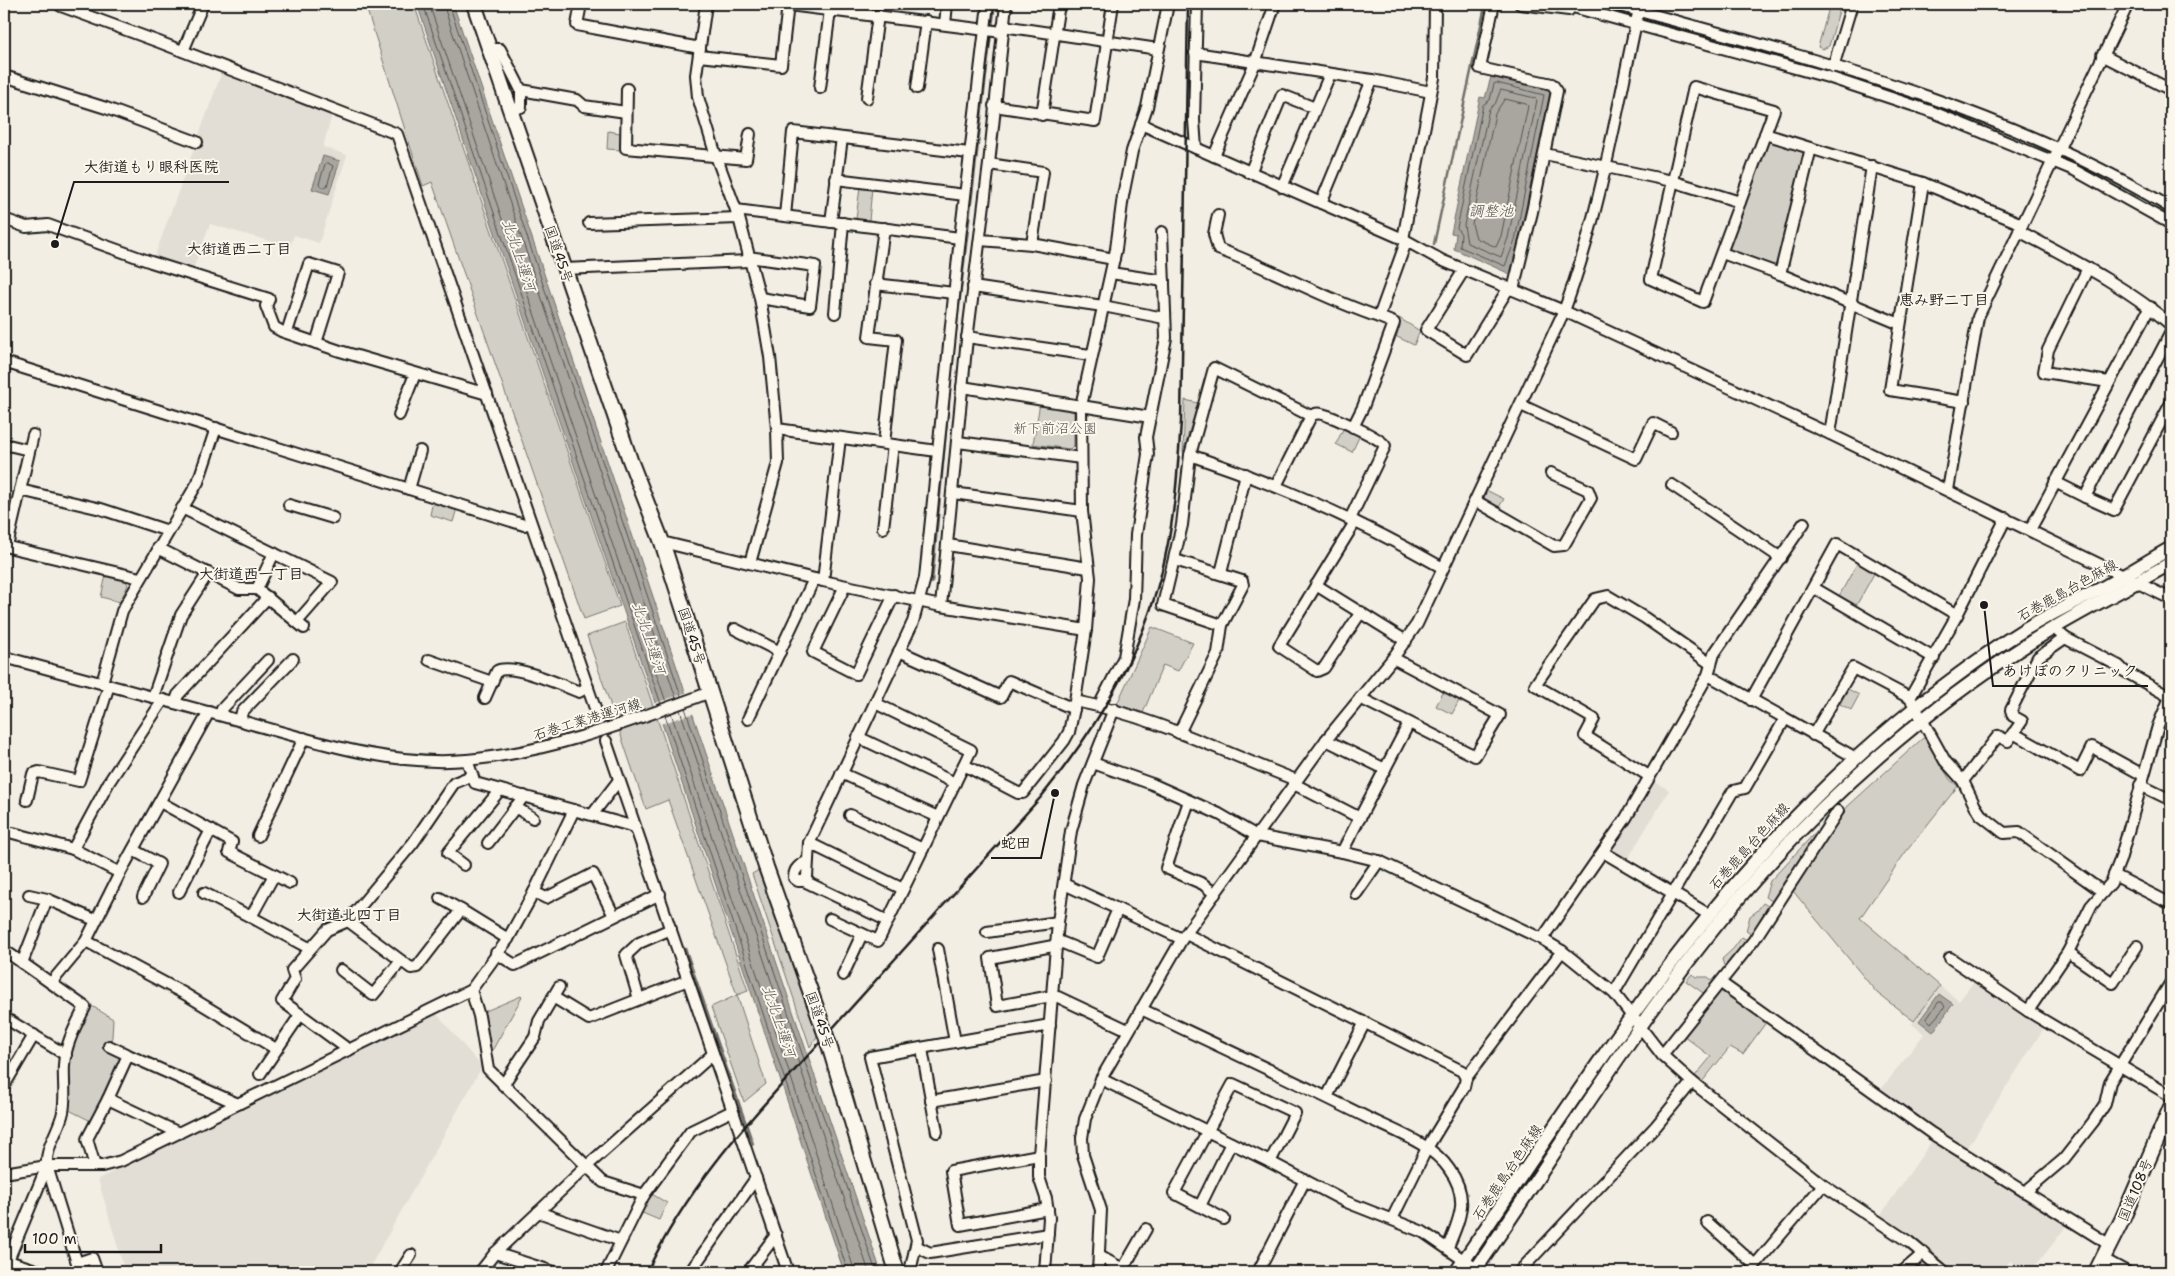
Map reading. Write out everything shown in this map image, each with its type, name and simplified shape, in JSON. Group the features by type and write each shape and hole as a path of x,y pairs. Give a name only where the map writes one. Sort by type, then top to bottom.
{"highway":[{"name":"国道45号","path":"474,4 564,269 662,542 766,867 829,1045 897,1272"},
{"name":"国道108号","path":"2096,1272 2110,1245 2171,1106"}],"main road":[{"name":"石巻鹿島台色麻線","path":"1456,1272 1632,1016 1708,914 1784,829 1913,703 2016,635 2171,548"},
{"name":"石巻鹿島台色麻線","path":"1477,1271 1641,1026 1708,937 1758,877 1824,808 1922,721 1994,668 2054,628 2171,563"}],"street":[{"path":"62,4 61,6 397,134 599,720"},
{"path":"183,51 204,4"},
{"path":"581,4 577,25 699,52 781,65 793,4"},
{"path":"706,4 696,75 698,97 716,156 737,214 760,298 770,357 777,429 778,463 750,563"},
{"path":"781,4 830,10 843,7 878,15 945,24 995,30 1055,33 1158,49"},
{"path":"945,24 947,4"},
{"path":"941,606 967,337 989,164 994,106 995,30 988,4"},
{"path":"888,921 804,881 807,876 809,843 913,622 925,578 969,153 995,30 1006,4"},
{"path":"1042,115 1059,4"},
{"path":"994,106 1095,122 1113,4"},
{"path":"964,765 1018,793 1023,793 1069,732 1086,630 1090,578 1082,511 1081,406 1090,355 1114,259 1132,151 1141,124 1168,4"},
{"path":"1196,148 1194,120 1197,4"},
{"path":"1214,156 1254,62 1275,4"},
{"path":"1379,317 1405,240 1434,78 1435,4"},
{"path":"1464,270 1426,330 1467,356 1511,289 1544,154 1557,91 1552,84 1480,68 1494,4"},
{"path":"1520,4 1589,12"},
{"path":"1562,4 1885,95 1942,115 2074,170 2171,224"},
{"path":"1614,4 1639,7 1946,102 2059,148 2114,175 2171,208"},
{"path":"1833,67 1852,4"},
{"path":"1948,490 1978,317 2128,4"},
{"path":"1098,1272 1101,1210 1083,1155 1082,1138 1085,1119 1101,1079 1184,936 1326,740 1406,641 1433,594 1443,568 1564,311 1594,220 1639,7"},
{"path":"820,88 830,10"},
{"path":"867,98 878,15"},
{"path":"917,88 926,21"},
{"path":"489,49 500,49 521,90 521,107 510,111"},
{"path":"1196,53 1372,80 1431,92"},
{"path":"2102,55 2171,90"},
{"path":"1282,187 1330,74"},
{"path":"4,76 106,108 197,142"},
{"path":"1321,203 1372,80"},
{"path":"1694,87 1774,110 1703,302 1651,279 1672,181 1694,87"},
{"path":"627,89 626,148 746,160 750,134"},
{"path":"521,90 577,100 584,106 626,112"},
{"path":"1250,173 1282,95 1315,108"},
{"path":"1141,124 1405,240 1464,270 1564,311 1830,434 2171,599"},
{"path":"785,216 793,132 969,153"},
{"path":"1765,134 1923,183 2020,227 2150,307 2171,325"},
{"path":"831,222 842,138"},
{"path":"1780,274 1811,148"},
{"path":"1544,154 1672,181 1740,202"},
{"path":"989,164 1043,172 1032,244"},
{"path":"1830,434 1872,166"},
{"path":"836,180 965,195"},
{"path":"1923,183 1890,390 1964,402"},
{"path":"589,223 737,214 785,216 960,238"},
{"path":"1218,215 1214,234 1218,249 1287,277 1322,295 1394,323 1363,407 1352,427"},
{"path":"4,219 26,227 48,225 151,262 268,299 266,306 274,327 316,343 487,394"},
{"path":"835,314 843,223"},
{"path":"883,528 896,340 869,337 884,228"},
{"path":"1099,706 1120,665 1134,599 1136,535 1150,417 1166,338 1162,232"},
{"path":"980,240 1032,244 1114,259"},
{"path":"1722,253 1780,274 1850,305 1900,324"},
{"path":"564,269 749,259 815,266 810,306 760,298"},
{"path":"287,332 309,264 338,273 316,343"},
{"path":"2088,268 2048,350 2044,372 2109,382"},
{"path":"1111,273 1164,281"},
{"path":"875,284 954,293"},
{"path":"973,287 1103,306 1164,318"},
{"path":"2030,530 2150,307"},
{"path":"2085,497 2171,332"},
{"path":"967,337 1090,355"},
{"path":"4,362 524,525 530,523"},
{"path":"1222,625 1163,605 1182,525 1190,455 1214,368 1311,416 1321,413 1382,441 1385,446 1352,520 1279,646 1317,671 1324,668 1361,612"},
{"path":"400,415 415,374"},
{"path":"962,387 1150,417"},
{"path":"2055,482 2114,510 2171,403"},
{"path":"1521,405 1636,459 1653,423 1671,432"},
{"path":"1276,486 1311,416"},
{"path":"27,800 33,774 39,772 79,782 122,611 198,482 216,428"},
{"path":"777,429 937,451"},
{"path":"33,435 5,546 140,578"},
{"path":"748,719 780,652 818,580 840,438"},
{"path":"958,442 1081,458"},
{"path":"4,444 30,450"},
{"path":"410,489 420,451"},
{"path":"1190,455 1276,486 1378,531 1443,568"},
{"path":"1476,501 1554,546 1564,545 1592,498 1588,490 1551,473"},
{"path":"1221,573 1246,474"},
{"path":"1672,486 1781,558"},
{"path":"20,490 102,509 168,531"},
{"path":"953,493 1082,511"},
{"path":"289,506 333,518"},
{"path":"158,548 239,589 257,589 301,625 332,582 182,508"},
{"path":"1913,703 2006,518"},
{"path":"1542,939 1626,818 1708,675 1711,664 1723,640 1804,523"},
{"path":"662,542 818,580 941,606 1086,630"},
{"path":"1751,700 1837,544 1957,615"},
{"path":"948,545 1088,568"},
{"path":"257,589 274,553"},
{"path":"1175,560 1242,580 1243,585 1222,625 1218,653 1179,733"},
{"path":"73,850 108,782 158,698 181,615 208,573"},
{"path":"1316,585 1406,641"},
{"path":"845,586 813,652 856,674 894,595"},
{"path":"1814,588 1934,658"},
{"path":"1649,776 1585,736 1594,719 1535,685 1595,599 1608,596 1645,618 1711,664"},
{"path":"175,703 178,695 268,597"},
{"path":"2028,1010 2068,952 2091,906 2111,883 2158,726 2171,696 2065,638 2054,628"},
{"path":"735,629 780,652"},
{"path":"1963,782 1998,736 2008,742 2022,721 2013,716 2011,710 2038,657 2065,638"},
{"path":"899,651 1002,697 1010,681 1074,705 1099,706 1179,733 1295,782 1360,818"},
{"name":"石巻工業港運河線","path":"4,657 304,738 355,751 404,760 468,760 531,751 648,715 711,692"},
{"path":"1360,698 1475,756 1500,715 1393,658"},
{"path":"240,720 242,712 293,659"},
{"path":"220,715 222,709 268,660"},
{"path":"429,660 492,682"},
{"path":"485,698 497,671 504,668 532,675 579,692 588,687"},
{"path":"1812,735 1853,668 1913,703 1945,761 1963,782 1981,814 2004,834 2019,832 2102,892"},
{"path":"1708,675 1856,758"},
{"path":"830,920 878,941 971,750 875,703"},
{"path":"1045,1272 1048,1209 1039,1177 1039,1156 1058,943 1058,922 1076,813 1114,710"},
{"path":"51,984 86,941 120,873 209,712"},
{"path":"1614,994 1733,791 1745,788 1785,718"},
{"path":"1342,852 1410,723"},
{"path":"2013,733 2080,771 2092,747 2171,800"},
{"path":"258,836 304,738"},
{"path":"858,738 955,783"},
{"path":"1326,740 1385,769"},
{"path":"606,741 788,1272"},
{"path":"468,760 471,776 475,782 635,827"},
{"path":"1093,763 1152,784 1257,836 1379,861 1542,939 1562,951 1614,994 1662,1055 1692,1082 1823,1185 1924,1253 1945,1272"},
{"path":"841,773 938,818"},
{"path":"349,1050 282,1001 295,979 292,970 309,948 327,930 348,921 413,843 454,783 471,776"},
{"path":"592,815 619,780"},
{"path":"464,865 448,853 500,790"},
{"path":"488,843 524,796"},
{"path":"1189,801 1166,868 1203,884 1215,894"},
{"path":"160,802 232,842 229,852 290,883"},
{"path":"515,807 533,818"},
{"path":"4,1173 47,1166 95,1166 120,1161 471,990 508,939 534,892 574,810"},
{"path":"1662,1055 1754,940 1838,811"},
{"path":"850,815 923,849"},
{"path":"179,892 211,830"},
{"path":"12,833 73,850 120,873"},
{"path":"809,843 903,889"},
{"path":"133,850 159,864 143,897"},
{"path":"1603,852 1708,914"},
{"path":"1356,894 1379,861"},
{"path":"534,892 546,898 593,874 614,916"},
{"path":"2114,874 2169,904"},
{"path":"251,917 274,875"},
{"path":"1064,884 1118,910 1184,936 1365,1022 1462,1071 1466,1078"},
{"path":"204,893 309,948"},
{"path":"496,953 515,965 660,894"},
{"path":"29,895 47,899 95,920"},
{"path":"440,898 508,939"},
{"path":"22,963 47,899"},
{"path":"348,921 411,968 417,967 461,910"},
{"path":"1118,910 1098,957 1058,943 990,958 997,1006 1052,996 1128,1030"},
{"path":"987,932 1058,922"},
{"path":"639,999 626,955 639,943 671,929"},
{"path":"843,974 862,934"},
{"path":"86,941 185,994 276,1049"},
{"path":"2068,952 2113,983 2137,946"},
{"path":"4,950 85,1007 76,1025 66,1055 64,1063 63,1110 53,1142 46,1154 47,1166 77,1263 92,1258 97,1272"},
{"path":"938,950 954,1042"},
{"path":"1392,1219 1427,1148 1464,1087 1466,1078 1562,951"},
{"path":"1950,958 2028,1010 2171,1096"},
{"path":"341,970 373,995 401,960"},
{"path":"553,997 589,1019 688,980"},
{"path":"2025,1192 2064,1159 2093,1122 2105,1104 2110,1082 2171,982"},
{"path":"1721,983 1931,1133 2110,1245"},
{"path":"503,1085 535,1037 538,1021 559,987"},
{"path":"471,990 479,1016 488,1069 588,1165 603,1182 644,1195"},
{"path":"1141,1009 1327,1097 1427,1148 1449,1169 1462,1200 1457,1224 1448,1247"},
{"path":"260,1074 300,1015"},
{"path":"10,1020 66,1055"},
{"path":"1327,1097 1365,1022"},
{"path":"910,1272 917,1240 870,1057 1050,1025"},
{"path":"4,1086 34,1036"},
{"path":"109,1046 238,1104"},
{"path":"922,1049 937,1132"},
{"path":"480,1272 495,1253 588,1165 713,1054"},
{"path":"95,1166 86,1139 128,1055"},
{"path":"1101,1079 1270,1162 1344,1201 1423,1232 1465,1259 1477,1271"},
{"path":"931,1101 1046,1082"},
{"path":"1518,1272 1656,1126 1692,1082"},
{"path":"1224,1219 1174,1193 1233,1084 1295,1113 1270,1162"},
{"path":"108,1098 179,1132"},
{"path":"606,1272 644,1195 691,1131 732,1111"},
{"path":"1200,1206 1231,1143"},
{"path":"1039,1156 951,1171 960,1225 1048,1209"},
{"path":"42,1272 6,1265 47,1166"},
{"path":"690,1272 756,1178"},
{"path":"1258,1272 1305,1180"},
{"path":"1707,1222 1755,1265 1823,1185"},
{"path":"538,1212 621,1241"},
{"path":"1099,1256 1126,1271 1146,1229"},
{"path":"916,1246 930,1253 1048,1234"},
{"path":"748,1272 776,1235"},
{"path":"495,1253 549,1271"},
{"path":"1902,1272 1924,1253"},
{"path":"400,1272 411,1255"},
{"path":"2103,1259 2127,1272"}],"shaded area":[{"path":"223,69 333,111 323,147 347,155 319,243 294,235 290,247 210,224 192,272 154,258"},
{"path":"1650,779 1669,790 1626,862 1608,852"},
{"path":"1975,980 2044,1028 1966,1150 2068,1224 2031,1272 2025,1272 2010,1261 2001,1272 1958,1272 1880,1216 1938,1132 1880,1091 1924,1034 1912,1024 1940,986 1959,1001"},
{"path":"436,1013 482,1067 367,1272 125,1272 98,1179"}],"green space":[{"path":"365,4 414,4 620,606 584,619 432,182 423,186"},
{"path":"1830,4 1841,4 1829,46 1823,49 1818,47"},
{"path":"608,131 620,133 620,150 607,149"},
{"path":"1771,139 1801,147 1805,154 1777,264 1769,268 1733,254 1729,249 1766,142"},
{"path":"860,187 872,188 869,221 856,219"},
{"path":"1399,318 1420,331 1414,345 1393,335"},
{"path":"1185,400 1198,403 1183,452"},
{"name":"新下前沼公園","path":"1040,403 1072,407 1074,412 1074,445 1070,449 1033,444"},
{"path":"1344,427 1360,435 1352,452 1336,444"},
{"path":"1486,490 1504,499 1499,507 1484,499"},
{"path":"437,502 457,508 453,522 430,515 432,505"},
{"path":"1859,560 1876,570 1856,606 1839,596"},
{"path":"106,575 125,579 128,585 120,602 101,597"},
{"path":"625,622 748,991 737,995 668,800 646,809 587,636"},
{"path":"1152,627 1193,643 1178,671 1163,665 1143,713 1117,704"},
{"path":"1848,689 1859,695 1851,710 1840,704"},
{"path":"1444,691 1460,699 1452,714 1436,706"},
{"path":"1923,738 1927,740 1950,780 1958,786 1905,853 1860,918 1940,986 1914,1021 1877,993 1793,891 1847,807"},
{"path":"1823,824 1772,901 1765,897 1770,881"},
{"path":"762,868 818,1035 810,1047 752,874"},
{"path":"1763,903 1768,906 1751,934 1746,931 1750,916"},
{"path":"1742,937 1747,940 1725,969 1722,959"},
{"path":"1692,974 1696,977 1708,977 1715,983 1706,995 1686,981"},
{"path":"1719,986 1767,1021 1743,1054 1730,1047 1702,1082 1695,1076 1711,1057 1683,1035"},
{"path":"737,995 766,1084 744,1102 711,1007"},
{"path":"522,997 488,1058 481,1013"},
{"path":"92,1006 113,1019 112,1037 107,1048 119,1054 121,1060 91,1121 65,1108 67,1067 73,1042 77,1030"},
{"path":"650,1193 667,1203 659,1220 640,1212"}],"water":[{"name":"北北上運河","path":"417,4 453,4 881,1272 844,1272 665,732"},
{"name":"調整池","path":"1491,77 1547,89 1550,93 1519,241 1510,274 1454,249 1456,234 1451,233 1480,97 1485,98"},
{"path":"323,156 340,161 329,194 312,189"},
{"path":"1939,994 1953,1004 1933,1032 1919,1021"}],"pier":[{"path":"688,692 695,713 660,724 653,704"}],"waterway":[{"path":"992,27 995,4"},
{"path":"1434,244 1484,11"},
{"path":"932,583 952,365 991,33"},
{"path":"685,948 753,1144"}],"railway":[{"path":"647,1272 665,1237 685,1205 730,1144 779,1087 1041,797 1064,768 1104,709 1136,646 1160,579 1171,528 1178,468 1181,422 1188,4"}],"place":[{"name":"大街道もり眼科医院","path":"55,244"},
{"name":"あけぼのクリニック","path":"1984,605"},
{"name":"蛇田","path":"1055,793"}],"district":[{"name":"大街道西二丁目","path":"239,249"},
{"name":"恵み野二丁目","path":"1944,300"},
{"name":"大街道西一丁目","path":"251,574"},
{"name":"大街道北四丁目","path":"349,915"}]}
